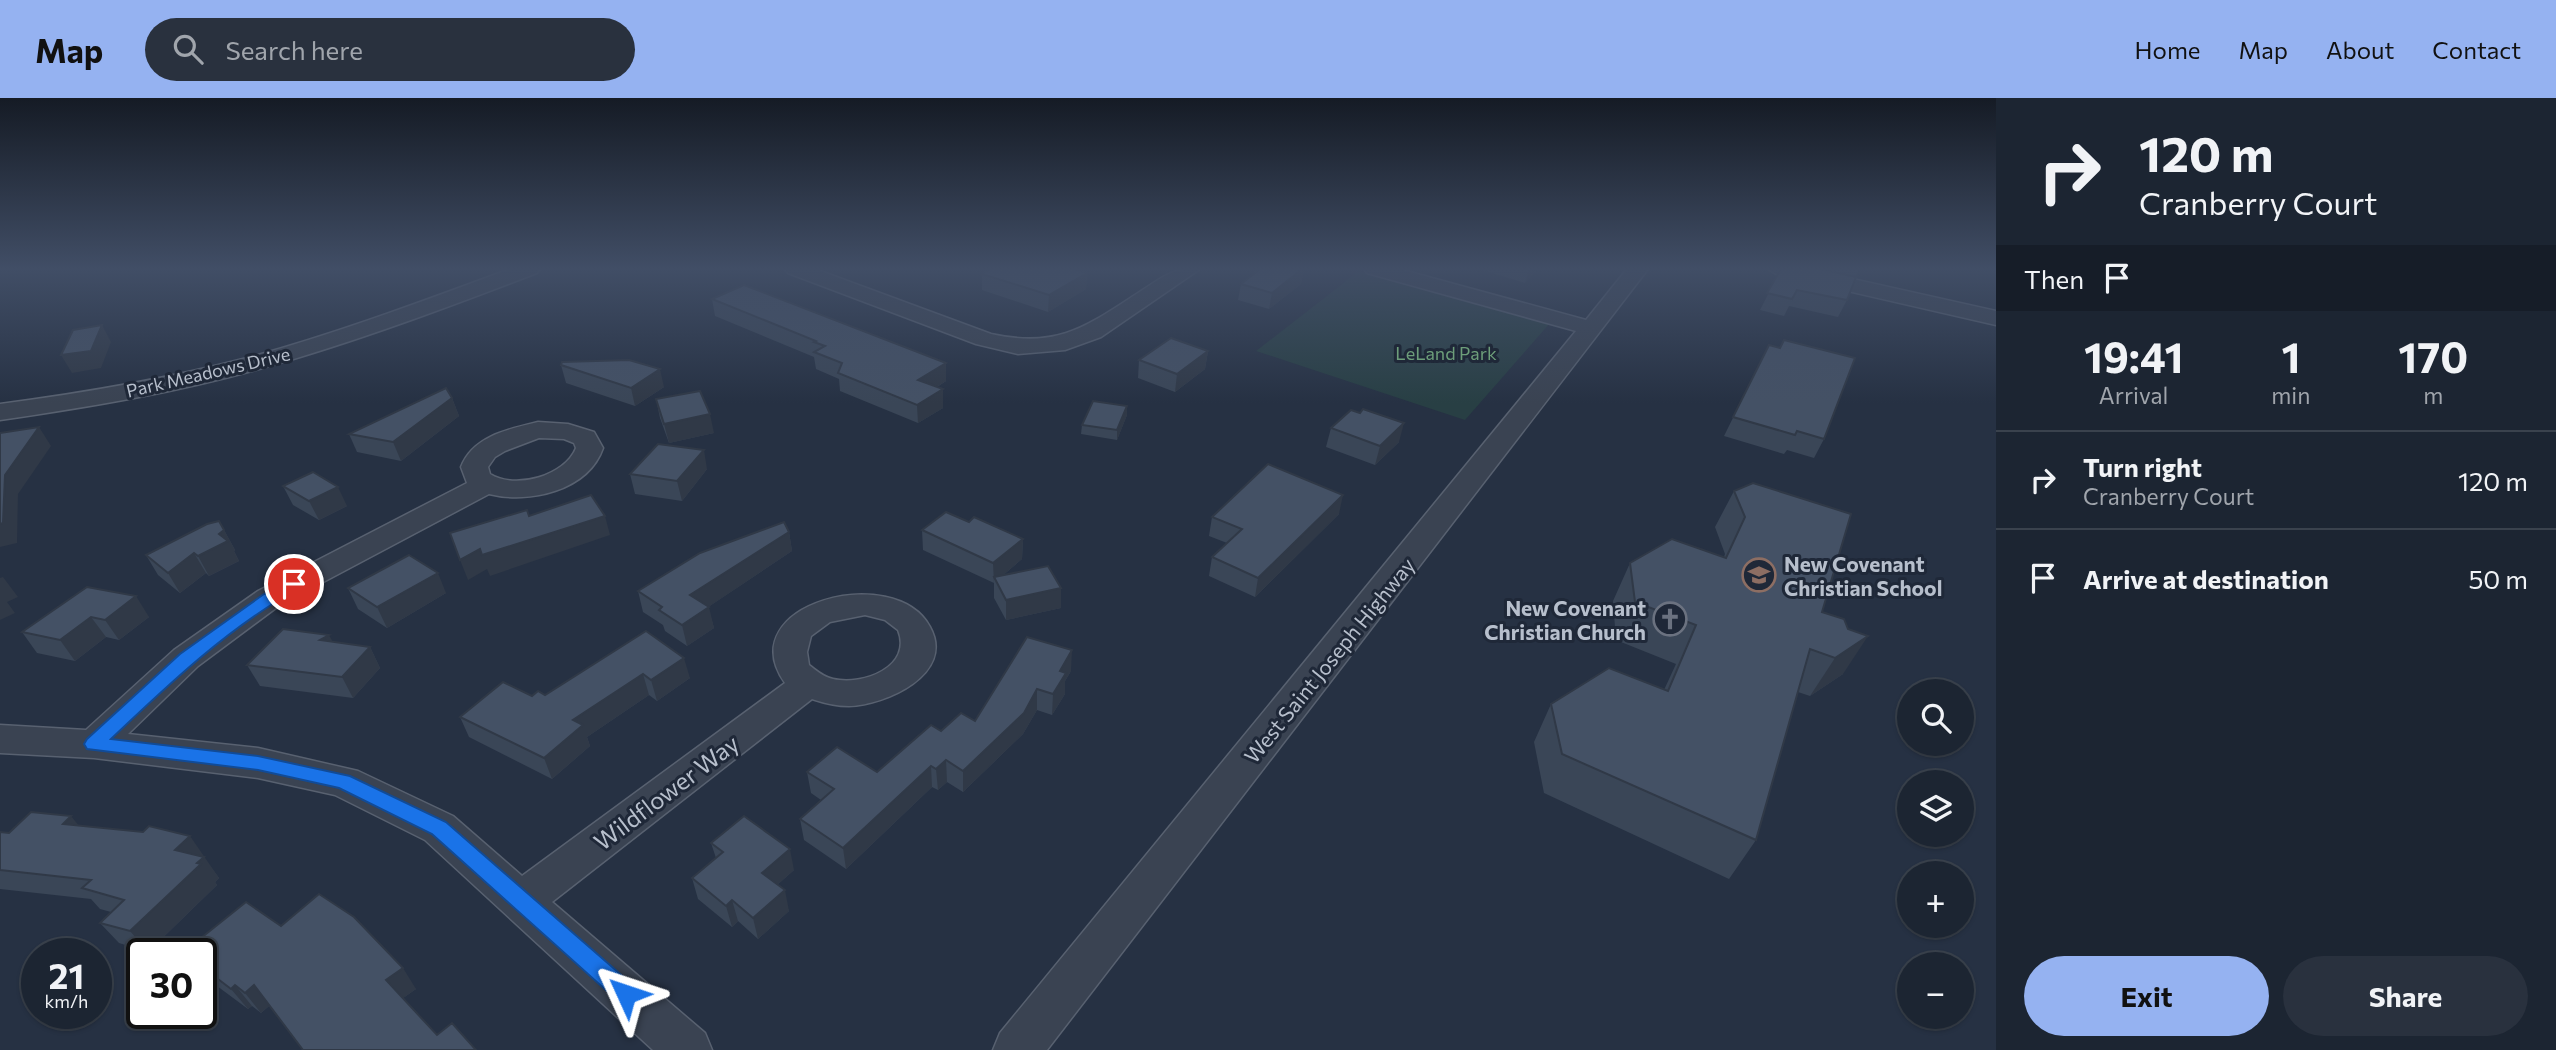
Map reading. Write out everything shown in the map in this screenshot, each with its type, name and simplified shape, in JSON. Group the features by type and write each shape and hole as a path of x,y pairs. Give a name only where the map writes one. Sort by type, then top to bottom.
{"street":[{"name":"Park Meadows Drive","path":"0,412 82,400 215,373 313,346 405,313"},
{"path":"915,313 984,339 1018,347 1065,343 1093,332 1122,313"},
{"path":"1537,313 1591,328"},
{"name":"West Saint Joseph Highway","path":"1017,1050 1603,313"},
{"path":"1976,313 1996,318"},
{"path":"94,744 186,658 270,598 486,484"},
{"name":"Wildflower Way","path":"522,900 809,684"},
{"path":"0,739 94,744 258,763 344,782 439,828 688,1050"}],"green space":[{"name":"LeLand Park","path":"1304,313 1515,313 1550,323 1465,420 1256,351"}],"building":[{"path":"748,313 818,313 946,363 918,380 943,389 917,405 838,373 842,363 814,352 825,346 814,342 816,341"},
{"path":"102,325 91,351 61,355 73,330"},
{"path":"1171,338 1208,351 1177,374 1139,360"},
{"path":"1784,340 1855,358 1824,439 1797,431 1795,435 1733,417 1769,345 1780,348"},
{"path":"629,360 660,369 631,388 561,365 562,362"},
{"path":"446,388 452,398 393,442 349,434"},
{"path":"700,391 710,414 664,424 656,399"},
{"path":"1093,401 1127,406 1117,430 1082,425"},
{"path":"1363,409 1404,423 1380,446 1331,428 1351,410 1360,413"},
{"path":"39,427 5,475 3,523 0,524 0,433"},
{"path":"658,444 704,450 677,481 630,474"},
{"path":"1268,464 1343,495 1258,578 1212,557 1242,529 1212,517"},
{"path":"313,472 338,487 309,501 283,486"},
{"path":"1753,483 1851,514 1822,612 1844,619 1848,629 1868,636 1835,658 1810,649 1756,840 1562,754 1551,704 1609,668 1668,691 1696,625 1635,602 1630,563 1672,539 1726,558 1745,517 1734,491"},
{"path":"591,495 605,516 482,555 480,549 460,560 450,533 527,510 529,516"},
{"path":"946,512 969,522 974,517 1023,539 993,563 922,530"},
{"path":"219,521 224,530 219,534 228,541 198,556 194,553 168,573 146,555 207,524"},
{"path":"784,522 789,532 690,595 709,607 682,625 659,610 662,607 638,591 700,553"},
{"path":"409,555 438,573 377,607 348,588"},
{"path":"1048,566 1061,588 1006,600 994,577"},
{"path":"87,587 136,596 105,620 91,617 60,640 22,632"},
{"path":"283,629 329,635 320,640 370,647 342,677 247,665"},
{"path":"646,631 684,658 651,680 643,674 573,720 583,725 544,758 460,717 503,682 532,696 538,691 545,695"},
{"path":"1027,637 1072,650 1060,671 1066,673 1053,694 1037,689 1024,713 963,771 946,760 936,769 931,766 843,848 800,819 834,789 807,772 837,747 877,772 931,725 941,731 961,713 975,721"},
{"path":"31,812 71,816 63,824 143,832 149,826 190,836 175,850 204,857 197,863 201,864 130,931 100,923 124,900 82,888 91,880 0,870 0,832 9,833"},
{"path":"744,816 790,849 762,873 785,890 753,918 732,900 726,906 692,878 723,852 711,843"},
{"path":"319,894 354,917 403,968 386,980 437,1035 452,1023 476,1050 303,1050 254,985 245,993 235,985 231,989 217,978 217,938 201,938 246,902 281,926"}],"place":[{"name":"New Covenant Christian School","path":"1759,575"},
{"name":"New Covenant Christian Church","path":"1670,619"}],"route":[{"path":"294,584 186,658 94,744 258,763 344,782 439,828 626,994"}]}
